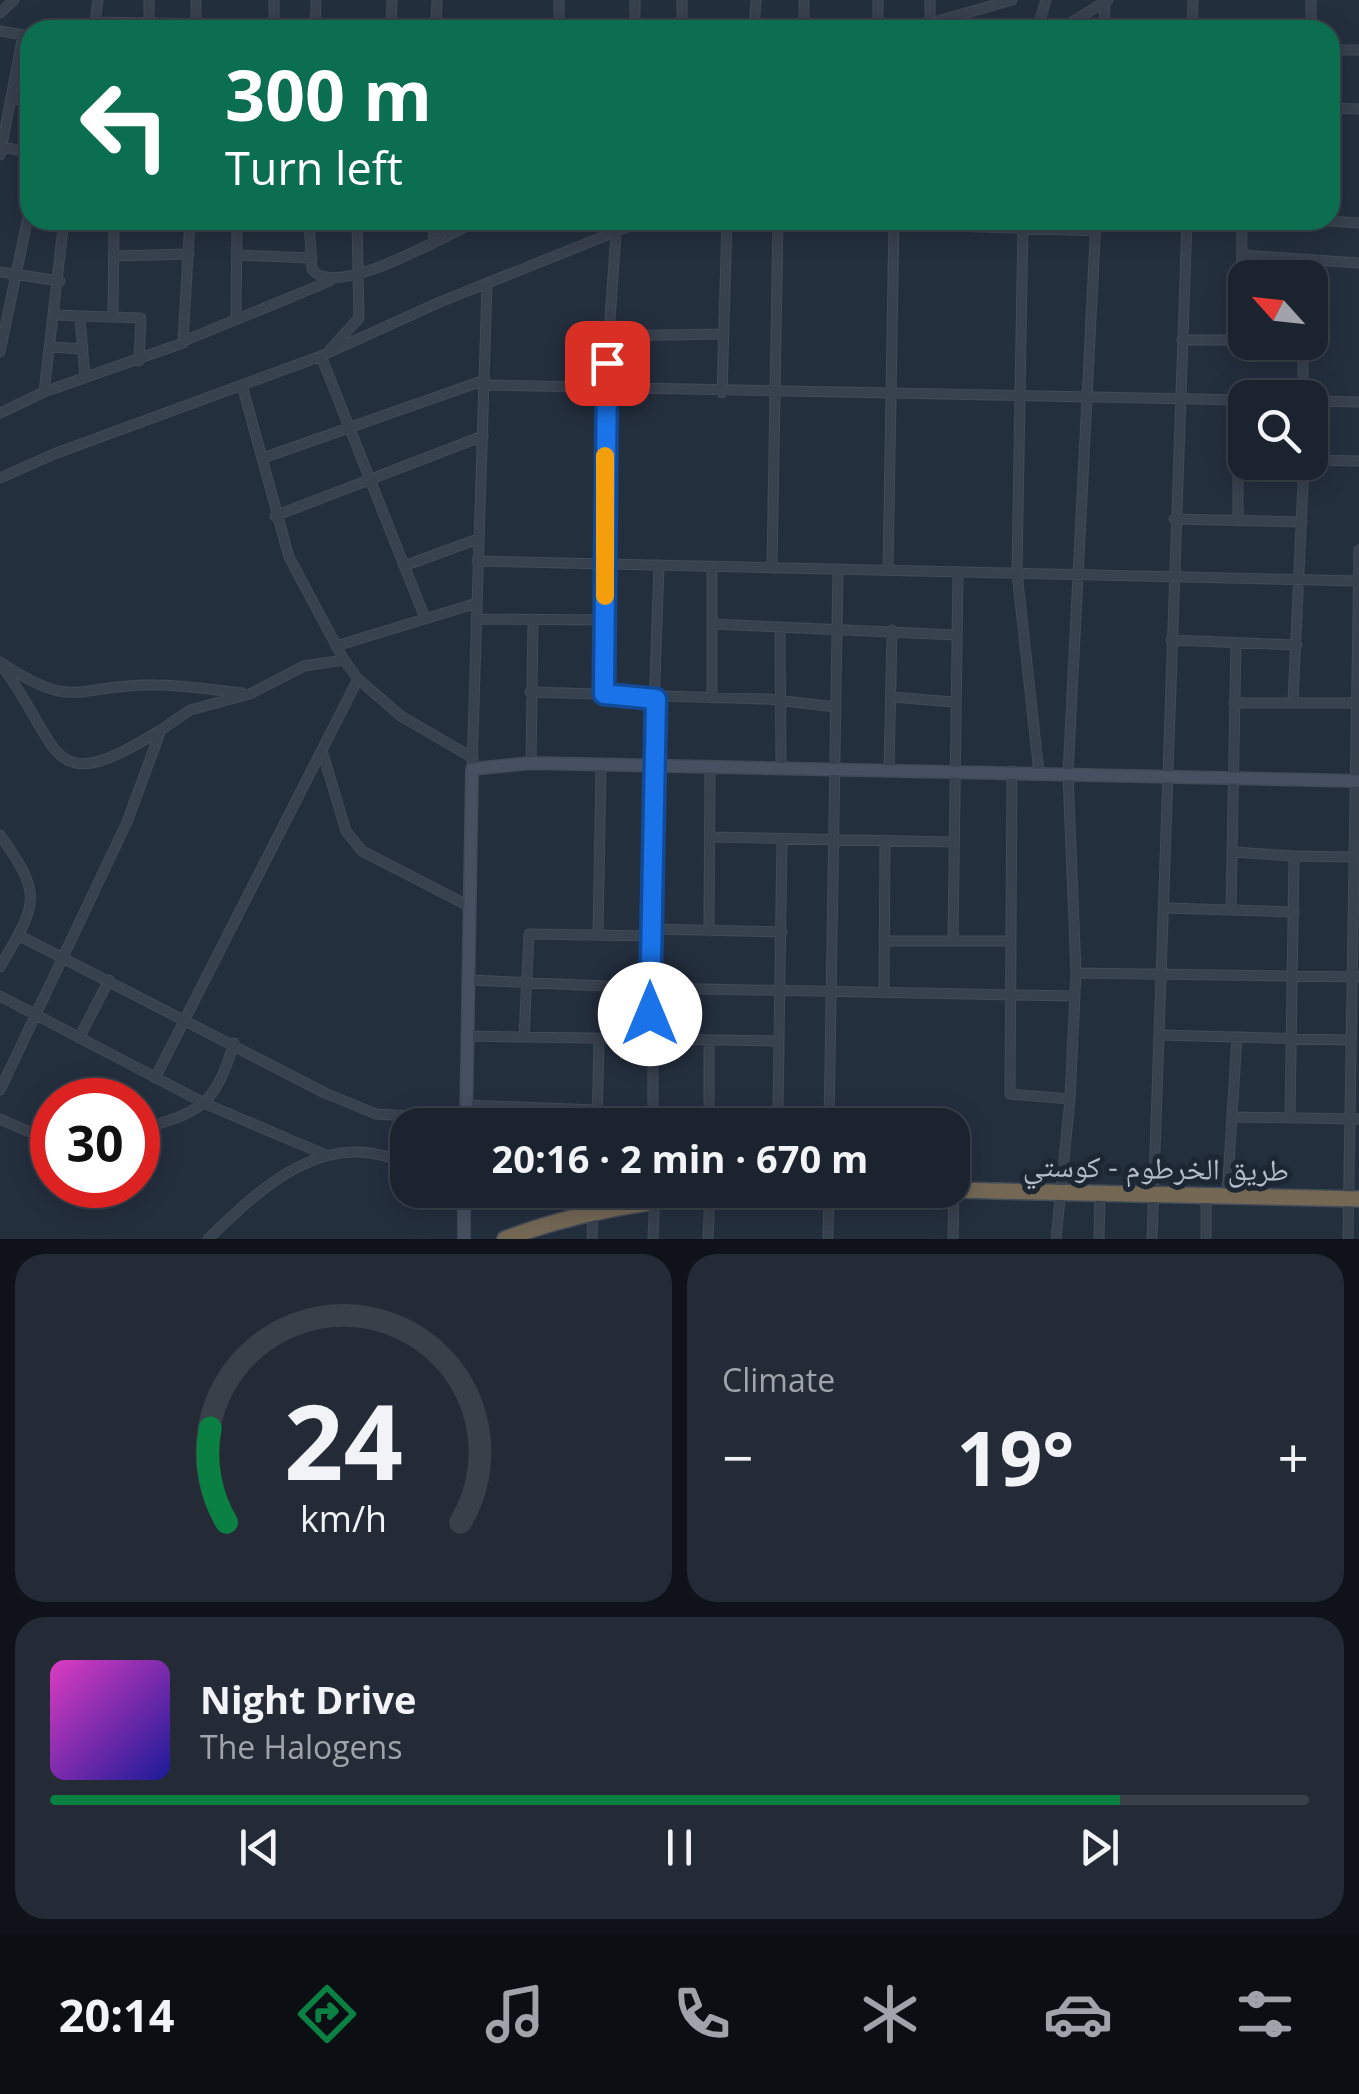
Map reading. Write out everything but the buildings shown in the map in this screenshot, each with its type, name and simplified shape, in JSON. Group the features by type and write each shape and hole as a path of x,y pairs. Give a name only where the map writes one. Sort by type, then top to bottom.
{"highway":[{"name":"طريق الخرطوم - كوستي","path":"970,1191 1355,1199"},
{"path":"510,1238 610,1208"}],"street":[{"path":"0,14 14,0"},
{"path":"939,20 1012,0"},
{"path":"1075,20 1106,0"},
{"path":"1,150 20,63"},
{"path":"11,98 20,100"},
{"path":"0,352 25,230"},
{"path":"44,392 63,230"},
{"path":"113,317 114,230"},
{"path":"184,340 190,230"},
{"path":"236,319 237,230"},
{"path":"310,230 315,275 332,280"},
{"path":"325,355 359,318 357,230"},
{"path":"434,230 434,239"},
{"path":"0,414 44,392 139,361 332,280 356,278 455,230"},
{"path":"0,478 325,355 487,284 624,230"},
{"path":"722,393 727,230"},
{"path":"772,568 778,230"},
{"path":"888,570 894,230"},
{"path":"1023,230 1018,573 1039,772"},
{"path":"1056,1239 1070,1099 1076,973 1068,774 1096,230"},
{"path":"1152,1239 1187,230"},
{"path":"1242,230 1242,260"},
{"path":"604,694 605,390 616,234"},
{"path":"114,256 189,254"},
{"path":"236,255 312,258"},
{"path":"1242,255 1359,263"},
{"path":"0,272 60,281"},
{"path":"466,1108 487,284"},
{"path":"56,315 141,318 139,361"},
{"path":"80,318 85,378"},
{"path":"609,336 724,334"},
{"path":"1182,340 1228,340"},
{"path":"51,347 82,349"},
{"path":"325,355 348,429 425,618"},
{"path":"263,458 485,383 722,393 1228,400"},
{"path":"242,385 289,557 344,660 358,679 401,716 472,764 1165,774 1357,781"},
{"path":"1328,402 1359,402"},
{"path":"275,516 483,436"},
{"path":"1328,461 1359,461"},
{"path":"1238,521 1240,480"},
{"path":"1293,701 1305,480"},
{"path":"1174,519 1302,522"},
{"path":"404,566 478,539"},
{"path":"1348,1239 1355,1199 1350,1040 1359,550"},
{"path":"477,562 1359,581"},
{"path":"652,1108 652,765 659,566"},
{"path":"712,566 712,698"},
{"path":"829,1108 838,569"},
{"path":"952,940 958,572"},
{"path":"336,646 476,604"},
{"path":"476,620 604,620"},
{"path":"531,762 533,620"},
{"path":"712,624 956,634"},
{"path":"780,628 781,768"},
{"path":"889,771 892,630"},
{"path":"1170,640 1297,645"},
{"path":"1231,910 1236,644"},
{"path":"0,662 36,713 54,752 64,761 93,764 129,750 190,710 250,694 304,666 344,660"},
{"path":"0,662 54,693 77,695 155,684 250,694"},
{"path":"0,996 156,1078 183,1018 358,679"},
{"path":"530,692 712,698 836,708"},
{"path":"892,697 954,702"},
{"path":"1234,702 1358,702"},
{"path":"0,1090 127,822 161,730"},
{"path":"323,752 346,831 362,852 469,906"},
{"path":"598,933 601,766"},
{"path":"709,931 710,766"},
{"path":"1012,772 1010,1094 1070,1099"},
{"path":"0,834 28,875 32,893 18,935 0,966"},
{"path":"710,837 885,844 952,842"},
{"path":"780,1108 782,840"},
{"path":"884,992 885,844"},
{"path":"1233,852 1352,857"},
{"path":"1290,1118 1294,856"},
{"path":"1166,908 1294,912"},
{"path":"524,1037 529,934 782,932"},
{"path":"18,935 325,1093 376,1114 390,1114"},
{"path":"885,941 1011,942"},
{"path":"1076,973 1354,977"},
{"path":"79,1038 108,980"},
{"path":"468,980 650,988 1075,996"},
{"path":"1160,1035 1350,1040"},
{"path":"467,1036 779,1041"},
{"path":"1227,1196 1237,1037"},
{"path":"597,1108 599,1040"},
{"path":"709,1040 710,1108"},
{"path":"160,1124 191,1115 206,1104 216,1092 234,1043"},
{"path":"160,1080 206,1104 326,1154"},
{"path":"1232,1117 1354,1118"},
{"path":"0,1119 30,1132"},
{"path":"208,1239 288,1168 326,1154 380,1154 390,1158"},
{"path":"1099,1239 1100,1193"},
{"path":"1206,1196 1206,1239"},
{"path":"461,1208 464,1239"},
{"path":"592,1239 594,1208"},
{"path":"653,1239 655,1208"},
{"path":"708,1239 709,1208"},
{"path":"828,1208 828,1239"},
{"path":"953,1208 953,1239"}],"slow traffic":[{"path":"605,456 605,596"}],"route":[{"path":"607,363 604,694 656,699 650,1014"}]}
